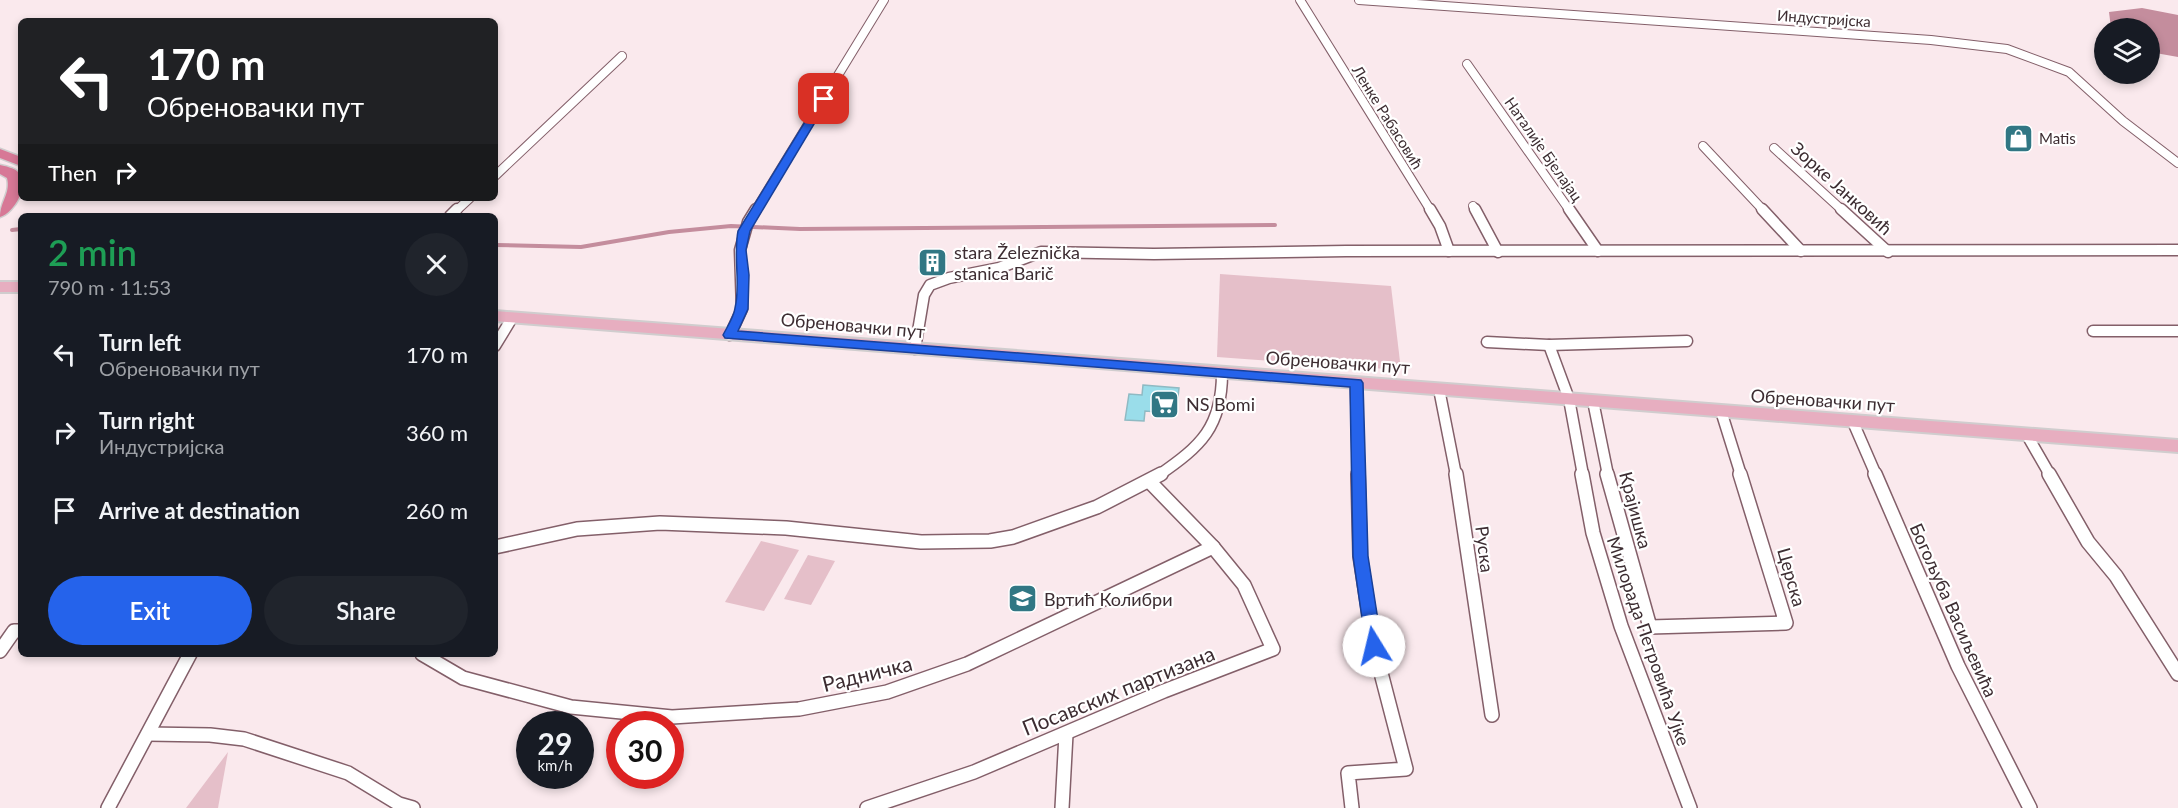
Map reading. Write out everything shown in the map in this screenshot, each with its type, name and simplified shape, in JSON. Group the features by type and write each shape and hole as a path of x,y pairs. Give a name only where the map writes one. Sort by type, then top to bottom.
{"highway":[{"path":"0,153 18,161"},
{"path":"0,169 13,175 17,189 0,213"},
{"path":"0,222 18,201"}],"main road":[{"path":"0,286 18,287"},
{"name":"Обреновачки пут","path":"498,316 2178,446"}],"street":[{"path":"730,335 742,309 743,275 740,250 746,227 885,0"},
{"name":"Ленке Рабасовић","path":"1300,0 1440,226 1449,251"},
{"name":"Индустријска","path":"1359,0 1931,40 2007,49 2045,61 2069,72 2123,121 2178,163"},
{"path":"498,173 622,56"},
{"name":"Наталије Бјелајац","path":"1467,64 1598,251"},
{"path":"1703,146 1801,251"},
{"name":"Зорке Јанковић","path":"1774,148 1888,252"},
{"path":"453,213 467,201"},
{"path":"1473,206 1498,252"},
{"path":"915,349 924,295 930,285 949,278 993,270 1041,252 1165,254 1449,251 2178,250"},
{"path":"498,341 512,318"},
{"path":"2093,331 2178,331"},
{"path":"1487,342 1550,345 1687,341"},
{"name":"Милорада Петровића Ујке","path":"1550,345 1569,399 1593,533 1629,648 1690,808"},
{"path":"498,546 529,536 572,528 675,523 749,525 945,544 998,541 1101,505 1149,481 1182,460 1203,439 1220,407 1222,373"},
{"path":"1352,808 1348,772 1406,769 1374,646 1360,556 1356,383"},
{"name":"Руска","path":"1439,389 1456,476 1492,715"},
{"name":"Крајишка","path":"1593,401 1605,465 1650,627"},
{"name":"Церска","path":"1650,627 1786,623 1721,411"},
{"name":"Богољуба Васиљевића","path":"1853,422 1962,674 1995,745 2030,808"},
{"path":"2027,435 2088,542 2116,576 2178,674"},
{"path":"1149,481 1213,547"},
{"name":"Радничка","path":"427,657 463,678 571,707 672,717 799,710 886,692 968,664 1213,547"},
{"name":"Посавских партизана","path":"867,808 913,795 1273,648 1244,585 1213,547"},
{"path":"0,651 14,631 18,631"},
{"path":"108,808 188,657"},
{"path":"148,734 210,735 244,739 348,772 399,804 412,808"},
{"path":"1062,808 1066,734"}],"shaded area":[{"path":"2142,8 2178,15 2178,57 2160,54 2160,18 2110,18 2109,12"},
{"path":"1220,274 1391,286 1401,370 1217,357"},
{"path":"761,541 799,550 764,611 725,602"},
{"path":"808,555 835,561 811,605 784,599"},
{"path":"228,752 218,808 186,808"}],"building":[{"name":"stara Železnička stanica Barič","path":"921,256 946,257 945,266 919,268"},
{"name":"NS Bomi","path":"1143,385 1179,388 1177,406 1171,405 1170,413 1145,411 1144,421 1125,420 1129,394 1142,395"}],"waterway":[{"path":"498,245 581,247 669,232 731,226 800,229 1275,225"},
{"path":"12,230 18,229"}],"place":[{"name":"Matis","path":"2018,138"},
{"name":"stara Železnička stanica Barič","path":"933,262"},
{"name":"NS Bomi","path":"1165,404"},
{"name":"Вртић Колибри","path":"1023,599"}],"route":[{"path":"824,99 744,231 740,250 743,275 742,309 730,335 1356,383 1360,556 1374,646"}]}
